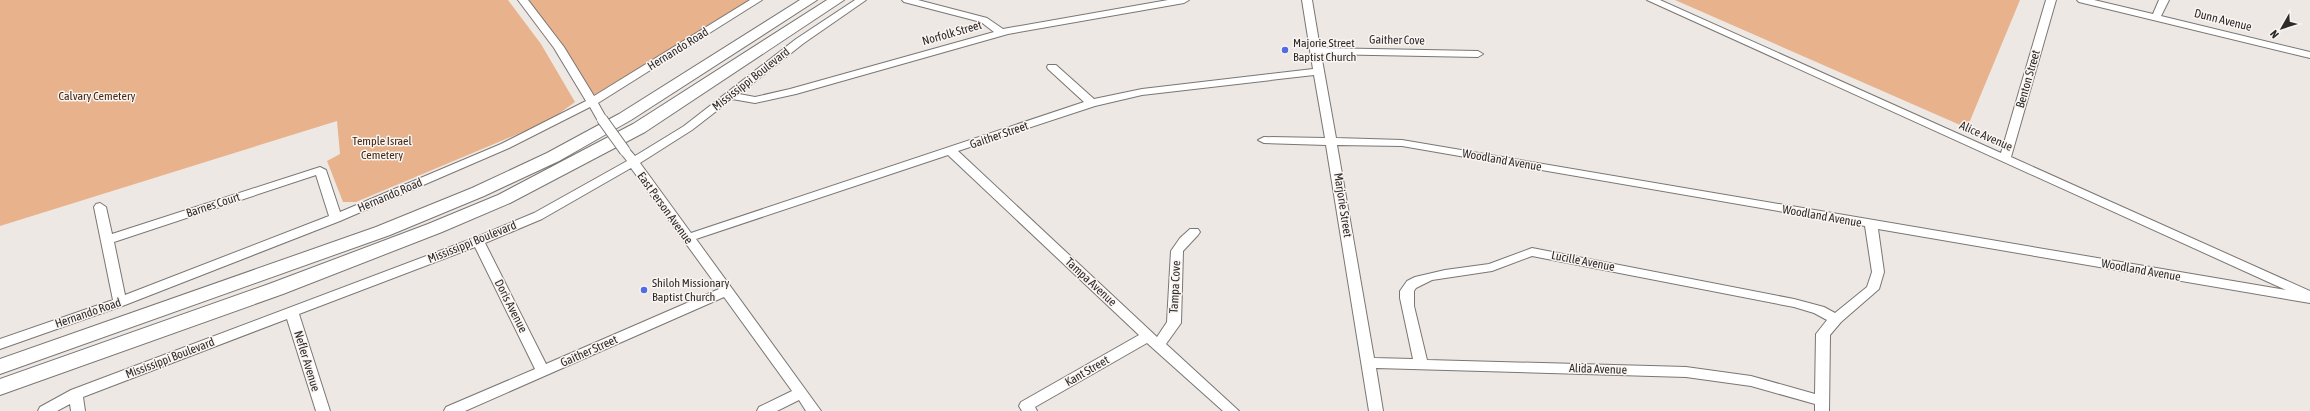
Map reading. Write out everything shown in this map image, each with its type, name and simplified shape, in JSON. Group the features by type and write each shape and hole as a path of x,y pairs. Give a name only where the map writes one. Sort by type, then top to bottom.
{"highway":[{"path":"0,367 383,231 478,192 553,157 612,124 684,81 810,0"},
{"path":"0,387 297,281 435,228 504,199 598,151 646,124 837,0"}],"street":[{"name":"East Person Avenue","path":"522,0 559,47 602,118 632,163 814,411"},
{"name":"Hernando Road","path":"0,344 120,302 336,218 505,146 592,102 758,0"},
{"name":"Mississippi Boulevard","path":"45,411 76,394 478,241 538,216 632,163 688,128 800,41 861,0"},
{"path":"907,0 984,20 1001,32"},
{"name":"Norfolk Street","path":"730,95 755,100 792,92 1001,32 1184,0"},
{"name":"Marjorie Street","path":"1307,0 1370,363 1376,411"},
{"name":"Alice Avenue","path":"1652,0 2310,296"},
{"name":"Benton Street","path":"2005,159 2051,0"},
{"name":"Dunn Avenue","path":"2082,0 2310,55"},
{"path":"2156,17 2164,0"},
{"name":"Gaither Cove","path":"1316,52 1478,54"},
{"path":"1052,67 1092,103"},
{"name":"Gaither Street","path":"687,238 1092,103 1142,92 1319,72"},
{"name":"Woodland Avenue","path":"1264,140 1402,143 2310,299"},
{"name":"Tampa Avenue","path":"952,150 1148,336 1159,344 1232,411"},
{"name":"Barnes Court","path":"107,240 320,170 336,218"},
{"path":"100,207 120,302"},
{"path":"1822,406 1823,334 1836,319 1873,289 1878,272 1871,224"},
{"name":"Tampa Cove","path":"1159,344 1174,323 1177,251 1184,241 1194,232"},
{"name":"Doris Avenue","path":"478,241 544,371"},
{"name":"Lucille Avenue","path":"1421,363 1408,303 1407,290 1413,282 1423,278 1492,267 1517,254 1532,252 1794,302 1819,310 1836,319"},
{"name":"Gaither Street","path":"451,411 726,291"},
{"name":"Nefler Avenue","path":"292,312 323,411"},
{"name":"Kant Street","path":"1028,408 1148,336"},
{"name":"Alida Avenue","path":"1370,363 1421,363 1686,372 1751,381 1822,406"},
{"path":"764,411 801,393"},
{"path":"76,394 78,411"}],"green space":[{"name":"Calvary Cemetery","path":"0,0 508,0 541,44 575,102 549,121 356,202 343,202 327,161 340,154 337,121 0,226"},
{"path":"524,0 752,0 594,95"},
{"path":"1675,0 2020,0 1967,128"}],"place":[{"name":"Majorie Street Baptist Church","path":"1285,50"},
{"name":"Shiloh Missionary Baptist Church","path":"644,290"}],"park label":[{"name":"Temple Israel Cemetery","path":"382,148"}]}
